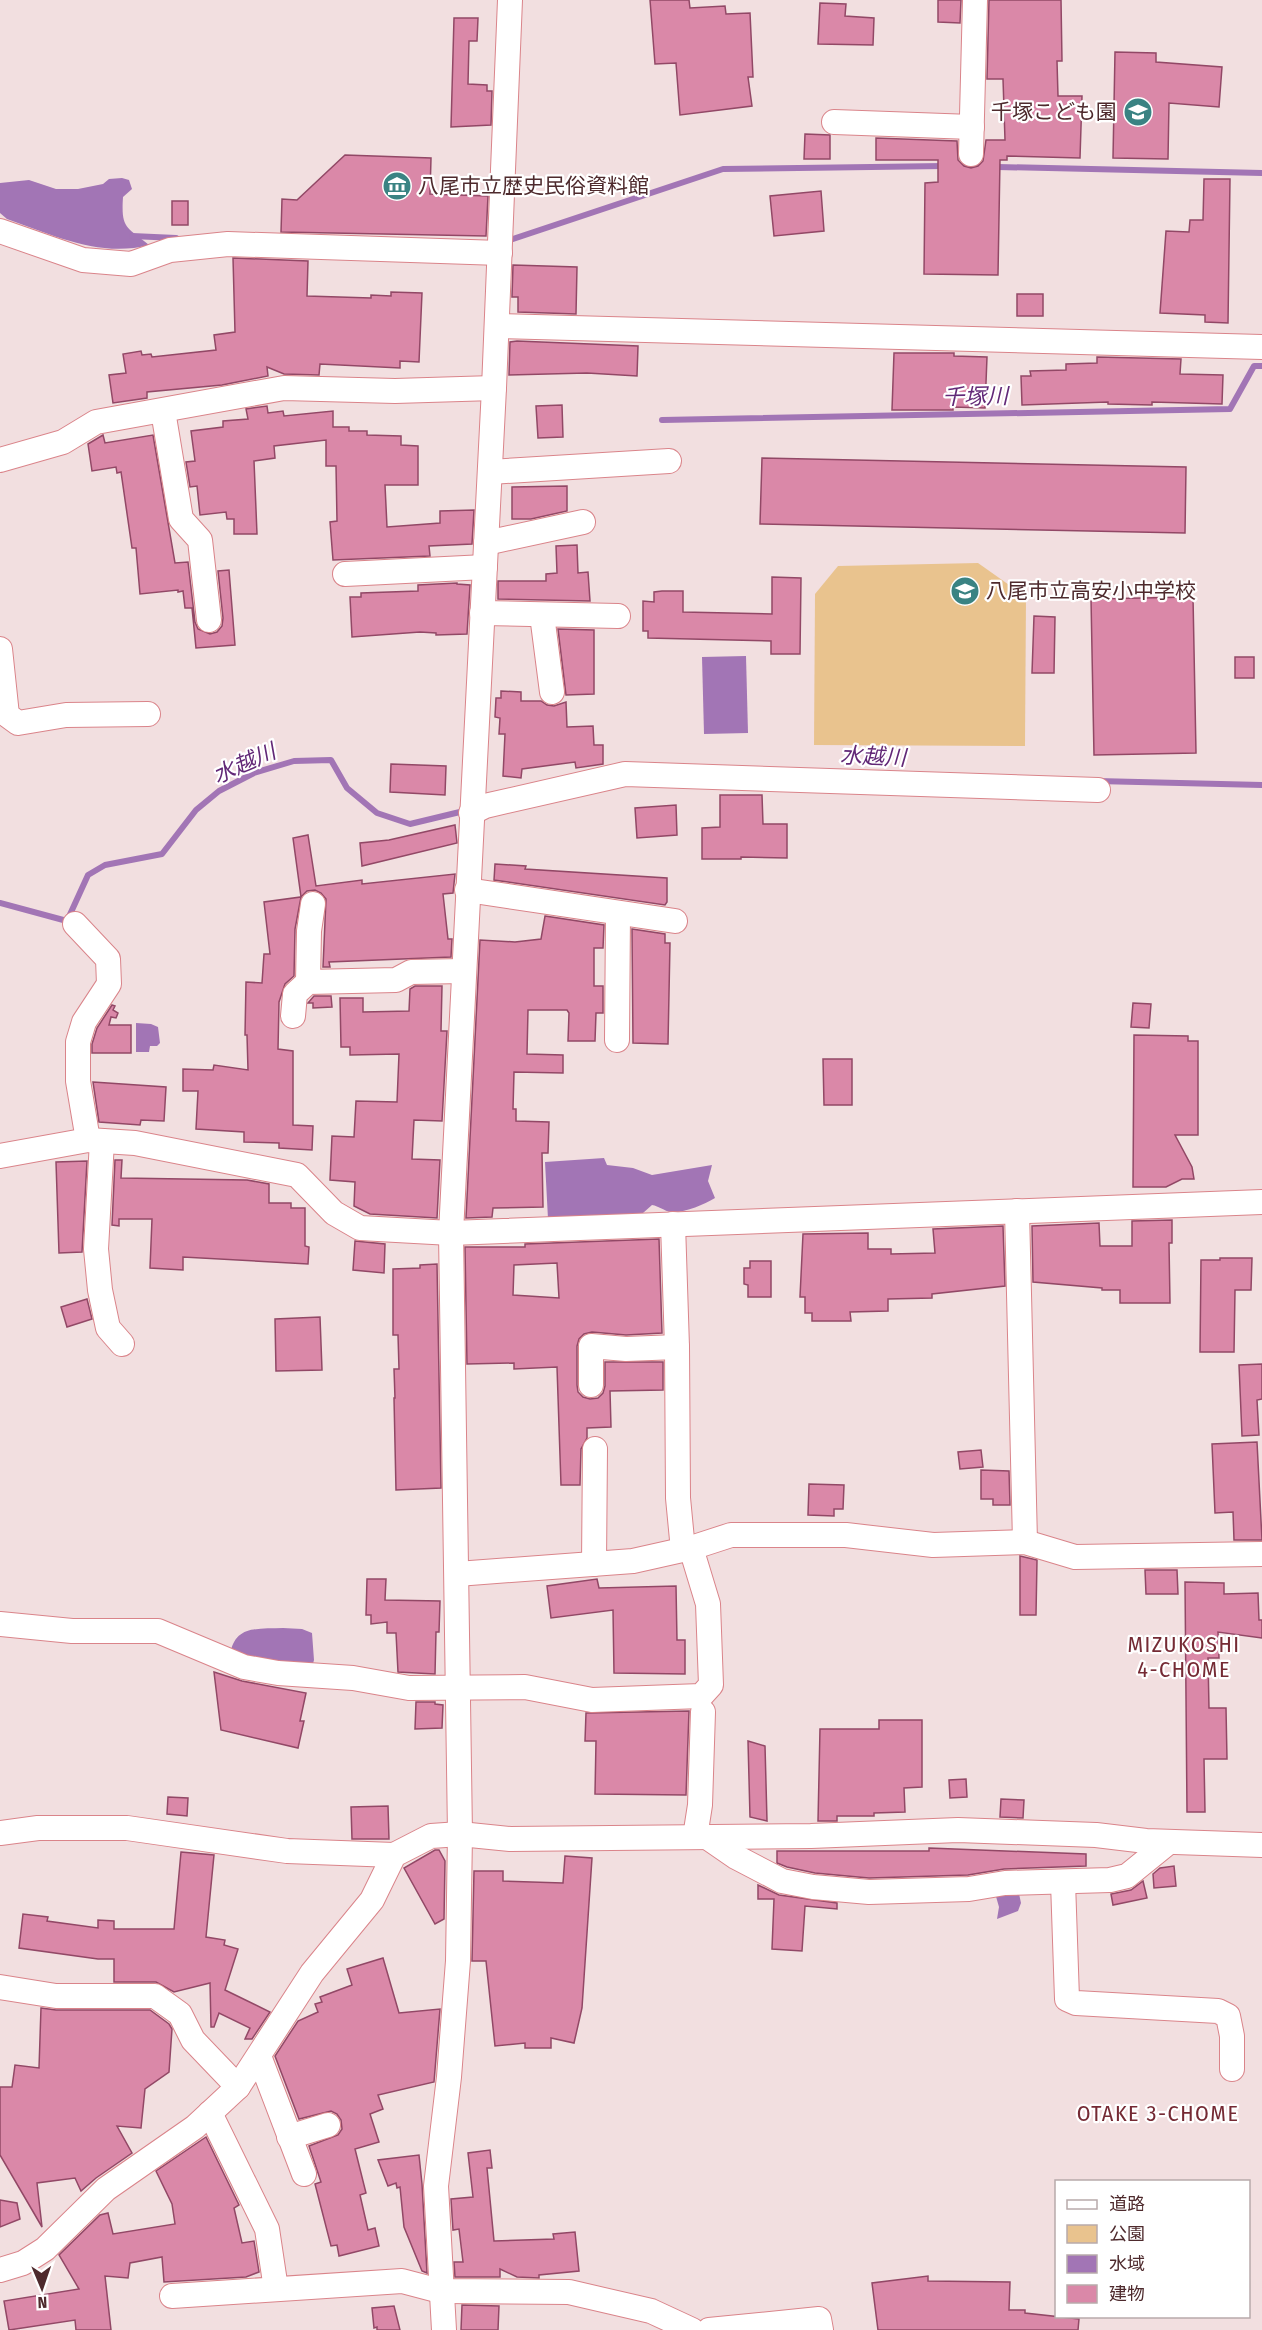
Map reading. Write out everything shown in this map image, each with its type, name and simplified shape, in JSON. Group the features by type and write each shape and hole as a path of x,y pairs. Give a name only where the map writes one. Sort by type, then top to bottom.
{"street":[{"path":"444,2330 440,2291 436,2186 449,2077 458,1961 460,1834 451,1233 490,472 510,0"},
{"path":"971,154 975,0"},
{"path":"834,122 972,128"},
{"path":"0,231 83,260 131,264 170,250 228,244 500,246"},
{"path":"496,326 1262,347"},
{"path":"0,460 63,442 96,422 284,388 395,391 494,388"},
{"path":"163,411 181,519 200,540 209,620"},
{"path":"490,472 669,461"},
{"path":"486,543 583,522"},
{"path":"345,574 485,567"},
{"path":"482,613 618,616"},
{"path":"542,615 552,692"},
{"path":"0,649 7,715 18,723 66,715 148,714"},
{"path":"471,813 485,806 625,774 1098,790"},
{"path":"467,890 675,921"},
{"path":"308,982 309,931 313,904"},
{"path":"617,1040 618,913"},
{"path":"75,924 108,959 109,984 84,1022 78,1042 78,1082 95,1141 96,1249 100,1290 108,1328 122,1344"},
{"path":"294,1016 295,994 308,982 396,980 411,972 463,971"},
{"path":"0,1156 95,1141 135,1143 297,1175 334,1213 360,1228 451,1233 1262,1202"},
{"path":"1017,1211 1025,1542"},
{"path":"0,1624 72,1631 158,1631 244,1667 278,1673 353,1678 409,1688 525,1687 592,1700 701,1696 711,1685 708,1605 687,1549 678,1498 673,1224"},
{"path":"591,1385 591,1346 626,1349 677,1347"},
{"path":"594,1564 595,1449"},
{"path":"457,1574 633,1562 687,1549 731,1535 846,1535 933,1545 1025,1542 1075,1557 1262,1554"},
{"path":"701,1837 703,1712"},
{"path":"0,1833 38,1828 127,1828 287,1851 394,1855 431,1836 460,1834 510,1839 811,1836 958,1830 1096,1835 1169,1842 1262,1845"},
{"path":"701,1837 782,1881 813,1887 869,1892 969,1889 1005,1883 1110,1880 1126,1876 1169,1842"},
{"path":"0,2270 23,2263 45,2249 106,2189 195,2127 238,2088 312,1973 372,1900 394,1855"},
{"path":"1063,1882 1066,1999 1076,2004 1218,2011 1228,2016 1232,2036 1232,2069"},
{"path":"0,1987 56,1995 155,1996 180,2013 193,2040 238,2088"},
{"path":"259,2056 304,2175"},
{"path":"210,2113 267,2229 276,2289"},
{"path":"289,2137 328,2126"},
{"path":"172,2296 402,2281 440,2291 569,2292 651,2311 692,2330"},
{"path":"709,2330 819,2319 821,2330"}],"green space":[{"path":"978,563 1026,597 1025,746 814,745 815,594 838,566"}],"water":[{"path":"109,179 129,180 132,189 123,197 124,221 130,230 149,245 113,249 95,247 42,232 7,219 0,213 0,183 29,180 56,189 78,189 103,184"},
{"path":"746,656 748,733 704,734 702,657"},
{"path":"136,1023 158,1027 160,1043 157,1046 150,1046 149,1052 136,1052"},
{"path":"604,1158 607,1165 633,1168 652,1175 712,1165 708,1181 715,1198 694,1208 676,1212 652,1205 643,1213 548,1219 545,1162"},
{"path":"256,1629 302,1629 312,1633 314,1660 312,1667 230,1656 232,1646 242,1634"},
{"path":"1018,1889 1021,1903 1018,1911 997,1919 999,1907 995,1893"}],"building":[{"path":"650,0 689,0 690,8 725,6 726,14 750,13 753,77 748,77 752,106 680,115 676,63 655,64"},
{"path":"938,0 961,0 960,23 938,22"},
{"path":"989,0 1061,0 1062,61 1057,61 1058,96 1082,96 1080,158 1007,156 1007,160 1000,160 998,275 924,274 925,183 938,182 938,160 876,160 876,138 957,141 958,160 964,166 971,168 983,161 986,140 1005,140 1003,79 987,79"},
{"path":"820,3 846,4 845,16 874,18 873,45 818,44"},
{"path":"454,18 478,18 477,41 469,41 468,84 487,85 487,91 492,91 491,125 451,127"},
{"path":"1115,52 1156,53 1156,62 1222,67 1219,107 1169,103 1168,159 1113,158"},
{"path":"805,134 830,135 830,159 804,159"},
{"path":"345,155 431,158 430,194 488,196 486,236 281,232 282,199 297,200"},
{"path":"1204,179 1230,179 1228,323 1205,322 1205,315 1160,313 1166,231 1189,232 1190,220 1203,220"},
{"path":"821,191 824,231 774,236 770,196"},
{"path":"172,201 188,201 188,225 172,225"},
{"path":"233,258 308,261 307,296 371,298 371,295 391,296 391,292 422,293 419,362 400,361 400,368 320,364 319,375 284,374 267,367 268,376 222,385 147,392 147,398 113,403 109,375 126,373 123,354 141,351 142,355 151,354 152,357 216,350 214,335 235,332"},
{"path":"513,265 577,267 576,314 518,312 518,297 512,297"},
{"path":"1017,294 1043,294 1043,316 1017,316"},
{"path":"510,342 638,346 637,376 587,373 509,375"},
{"path":"894,353 954,353 954,356 987,357 985,408 892,410"},
{"path":"1097,357 1181,359 1180,374 1223,375 1222,404 1152,402 1152,405 1108,404 1108,402 1022,405 1021,376 1031,376 1030,371 1066,370 1066,364 1097,363"},
{"path":"562,405 563,437 538,438 536,406"},
{"path":"267,406 268,413 283,411 284,416 333,411 333,427 349,427 349,431 367,431 367,435 401,436 401,445 418,446 418,485 385,485 387,527 440,523 440,511 474,510 472,544 429,546 430,556 333,560 330,522 337,521 336,466 326,466 326,440 274,446 275,458 254,461 257,534 234,534 234,519 227,519 226,512 200,515 197,486 190,487 186,462 195,461 191,431 223,427 223,421 248,419 246,409"},
{"path":"103,435 105,443 153,435 175,563 188,562 195,622 198,629 210,634 217,632 222,626 218,571 229,570 235,645 196,648 192,608 185,608 183,591 140,594 136,548 132,548 121,472 117,473 116,467 92,471 88,444"},
{"path":"762,458 1186,467 1185,533 760,524"},
{"path":"567,486 567,511 531,519 512,519 512,487"},
{"path":"577,545 578,573 588,572 590,601 498,599 498,581 546,581 546,574 557,573 556,546"},
{"path":"772,577 801,578 800,654 771,654 771,641 648,638 648,631 643,631 643,601 654,602 654,592 683,591 683,612 772,614"},
{"path":"457,583 470,585 467,634 436,635 436,633 420,632 352,637 350,597 361,597 361,593 418,591 418,585"},
{"path":"1193,597 1196,753 1094,755 1091,599"},
{"path":"1034,616 1055,617 1054,673 1032,673"},
{"path":"558,629 594,630 594,694 566,695"},
{"path":"1235,657 1254,657 1254,678 1235,678"},
{"path":"501,691 521,692 521,701 541,701 554,706 566,702 567,727 593,726 594,745 603,745 603,764 576,768 575,762 522,769 521,778 503,776 505,734 499,734 500,718 495,717 496,698 501,698"},
{"path":"391,764 446,766 445,795 390,792"},
{"path":"720,795 762,795 763,824 787,824 787,858 702,859 702,828 720,827"},
{"path":"676,805 677,835 637,838 635,808"},
{"path":"455,825 457,843 362,866 360,843 389,840"},
{"path":"308,835 316,886 362,880 362,884 455,874 453,893 443,894 448,939 452,939 451,957 329,962 330,967 323,967 326,899 315,890 307,891 301,897 293,838"},
{"path":"495,864 526,866 525,869 667,878 667,902 665,905 494,880"},
{"path":"301,897 295,929 294,976 285,984 279,1002 278,1049 293,1051 293,1125 313,1126 312,1150 279,1148 279,1143 244,1142 244,1132 196,1129 198,1091 183,1091 183,1069 213,1070 214,1065 248,1070 247,1035 245,1035 246,982 262,983 264,954 270,954 264,902"},
{"path":"545,916 604,925 603,948 594,948 594,986 603,986 603,1013 596,1013 595,1041 568,1041 569,1013 567,1010 528,1010 527,1054 563,1055 563,1073 514,1072 513,1109 516,1109 516,1121 549,1122 548,1153 542,1153 543,1207 493,1208 492,1217 466,1218 480,940 515,942 541,939"},
{"path":"632,929 665,934 665,943 670,943 668,1044 633,1043"},
{"path":"415,986 442,986 441,1031 447,1031 442,1121 414,1120 412,1159 440,1160 437,1218 370,1214 354,1206 355,1182 330,1180 332,1136 354,1137 356,1101 397,1102 399,1054 350,1055 350,1047 341,1047 340,998 363,998 363,1012 409,1011 410,989"},
{"path":"314,996 331,996 332,1007 313,1008 313,1003 308,1003"},
{"path":"1133,1003 1151,1004 1149,1028 1131,1027"},
{"path":"112,1005 115,1006 113,1010 118,1013 116,1018 111,1017 109,1025 131,1025 131,1053 92,1053 97,1028"},
{"path":"1134,1035 1188,1036 1188,1041 1198,1041 1198,1135 1175,1135 1192,1167 1194,1179 1182,1179 1166,1187 1133,1187"},
{"path":"823,1059 852,1059 852,1105 824,1105"},
{"path":"93,1082 166,1087 164,1121 141,1120 140,1125 99,1122"},
{"path":"115,1160 122,1160 121,1178 247,1180 269,1184 269,1203 291,1203 291,1208 305,1208 305,1246 309,1247 308,1264 183,1257 183,1270 150,1268 152,1219 119,1219 119,1226 112,1225"},
{"path":"87,1161 82,1252 59,1253 56,1162"},
{"path":"1172,1220 1172,1243 1169,1243 1170,1303 1120,1303 1120,1290 1033,1282 1032,1226 1099,1223 1100,1246 1132,1246 1132,1221"},
{"path":"1003,1226 1005,1286 932,1294 932,1298 888,1299 888,1311 850,1312 851,1321 812,1321 812,1313 805,1313 805,1297 800,1297 803,1234 868,1233 868,1249 891,1249 891,1254 935,1253 933,1229"},
{"path":"659,1239 662,1333 626,1335 592,1332 584,1334 577,1346 577,1385 578,1392 583,1397 598,1398 605,1386 605,1362 663,1362 663,1390 610,1391 611,1427 587,1428 587,1438 581,1449 580,1485 561,1485 557,1367 514,1369 514,1363 467,1364 465,1247 525,1247 525,1244","holes":["557,1263 559,1298 513,1295 514,1265"]},
{"path":"355,1241 385,1244 384,1273 353,1270"},
{"path":"1220,1258 1252,1258 1251,1290 1235,1290 1234,1352 1200,1352 1201,1260 1220,1260"},
{"path":"750,1261 771,1261 771,1297 748,1297 748,1285 744,1284 744,1268 750,1268"},
{"path":"437,1264 441,1488 396,1490 394,1369 399,1369 398,1335 393,1335 393,1269 420,1268 420,1265"},
{"path":"87,1299 92,1319 67,1327 61,1307"},
{"path":"320,1317 322,1370 276,1371 275,1319"},
{"path":"1262,1364 1262,1399 1257,1400 1259,1435 1242,1436 1239,1365"},
{"path":"1257,1442 1262,1540 1234,1540 1233,1512 1215,1513 1212,1444"},
{"path":"981,1450 983,1467 960,1469 958,1452"},
{"path":"981,1470 1009,1471 1010,1505 993,1505 993,1499 981,1499"},
{"path":"809,1484 844,1485 843,1509 834,1509 834,1516 808,1515"},
{"path":"1020,1556 1037,1560 1036,1615 1020,1615"},
{"path":"1145,1570 1177,1570 1178,1594 1146,1594"},
{"path":"367,1579 386,1579 385,1600 440,1601 439,1632 436,1632 435,1674 398,1672 396,1633 387,1633 387,1622 371,1624 371,1615 366,1615"},
{"path":"597,1579 599,1588 676,1586 677,1640 685,1640 685,1674 614,1673 613,1610 551,1618 547,1586"},
{"path":"1185,1582 1224,1583 1224,1594 1258,1593 1259,1620 1262,1620 1262,1638 1218,1632 1219,1658 1208,1658 1209,1708 1226,1708 1227,1759 1204,1759 1205,1812 1187,1812"},
{"path":"214,1672 242,1681 306,1693 300,1721 304,1721 298,1748 221,1730"},
{"path":"416,1702 435,1702 435,1704 443,1705 442,1728 415,1729"},
{"path":"689,1711 686,1795 595,1794 596,1741 585,1741 586,1713"},
{"path":"879,1720 922,1720 922,1787 904,1788 905,1812 874,1813 874,1816 837,1816 837,1821 818,1821 820,1729 879,1729"},
{"path":"748,1741 765,1746 767,1821 750,1817"},
{"path":"966,1779 967,1797 950,1798 949,1780"},
{"path":"168,1797 188,1798 187,1816 167,1814"},
{"path":"1001,1799 1024,1800 1023,1818 1000,1817"},
{"path":"388,1806 389,1839 352,1839 351,1807"},
{"path":"929,1848 1086,1854 1086,1866 1004,1869 968,1875 869,1878 815,1873 777,1863 777,1851 929,1851"},
{"path":"435,1850 439,1850 445,1861 444,1919 435,1924 404,1868"},
{"path":"181,1852 214,1855 206,1937 225,1940 224,1945 238,1949 225,1990 270,2012 252,2039 245,2039 250,2028 219,2013 214,2027 211,2027 210,1983 174,1992 156,1982 114,1982 114,1959 98,1959 19,1948 23,1914 48,1917 47,1921 98,1928 98,1920 114,1921 114,1929 174,1929"},
{"path":"565,1856 592,1858 582,2008 574,2043 551,2038 551,2048 525,2048 525,2043 495,2046 486,1961 472,1961 474,1871 503,1871 503,1881 563,1883"},
{"path":"1174,1866 1176,1886 1154,1888 1153,1874 1160,1868"},
{"path":"1143,1881 1147,1898 1113,1905 1111,1894 1131,1890"},
{"path":"758,1885 779,1895 837,1903 837,1909 805,1906 802,1951 772,1949 774,1899 758,1899"},
{"path":"383,1958 399,2013 440,2009 434,2082 378,2095 383,2109 370,2114 379,2142 355,2149 366,2193 360,2195 368,2230 375,2228 379,2246 339,2256 337,2245 331,2246 315,2184 321,2182 309,2146 338,2135 342,2129 341,2120 331,2111 299,2119 275,2056 298,2021 318,2012 315,2004 322,2002 320,1997 352,1985 347,1969"},
{"path":"41,2008 150,2010 169,2024 172,2029 169,2072 145,2089 141,2128 117,2126 132,2153 81,2191 75,2178 37,2183 42,2227 0,2155 0,2087 12,2087 15,2065 39,2068"},
{"path":"206,2137 239,2205 234,2208 242,2243 254,2241 259,2272 246,2277 164,2282 162,2257 130,2263 128,2278 105,2276 111,2330 76,2330 75,2320 9,2330 4,2301 79,2289 59,2255 100,2215 108,2213 113,2234 175,2224 172,2204 156,2171"},
{"path":"490,2150 492,2168 487,2168 494,2241 554,2239 553,2234 575,2232 579,2271 539,2275 539,2278 517,2277 500,2269 500,2277 455,2277 454,2262 463,2262 459,2229 453,2230 451,2199 473,2197 468,2153"},
{"path":"419,2155 427,2273 422,2271 404,2227 400,2187 397,2188 396,2183 388,2186 378,2160"},
{"path":"0,2200 17,2203 20,2219 0,2227"},
{"path":"928,2276 928,2281 1010,2282 1009,2310 1025,2310 1025,2313 1055,2318 1079,2319 1078,2330 878,2330 872,2283"},
{"path":"462,2305 499,2306 498,2330 461,2330"},
{"path":"394,2306 400,2330 374,2328 372,2308"}],"waterway":[{"path":"507,241 723,169 944,166"},
{"path":"957,166 1262,173"},
{"path":"132,236 176,238"},
{"name":"千塚川","path":"662,420 1230,409 1254,366 1262,366"},
{"name":"水越川","path":"0,903 67,921 88,875 105,865 162,854 196,810 219,791 254,773 294,761 331,760 347,788 377,813 410,824 464,811"},
{"name":"水越川","path":"1097,781 1262,785"}],"place":[{"name":"千塚こども園","path":"1138,112"},
{"name":"八尾市立歴史民俗資料館","path":"397,186"},
{"name":"八尾市立高安小中学校","path":"965,591"}],"district":[{"name":"MIZUKOSHI 4-CHOME","path":"1184,1656"},
{"name":"OTAKE 3-CHOME","path":"1158,2113"}]}
